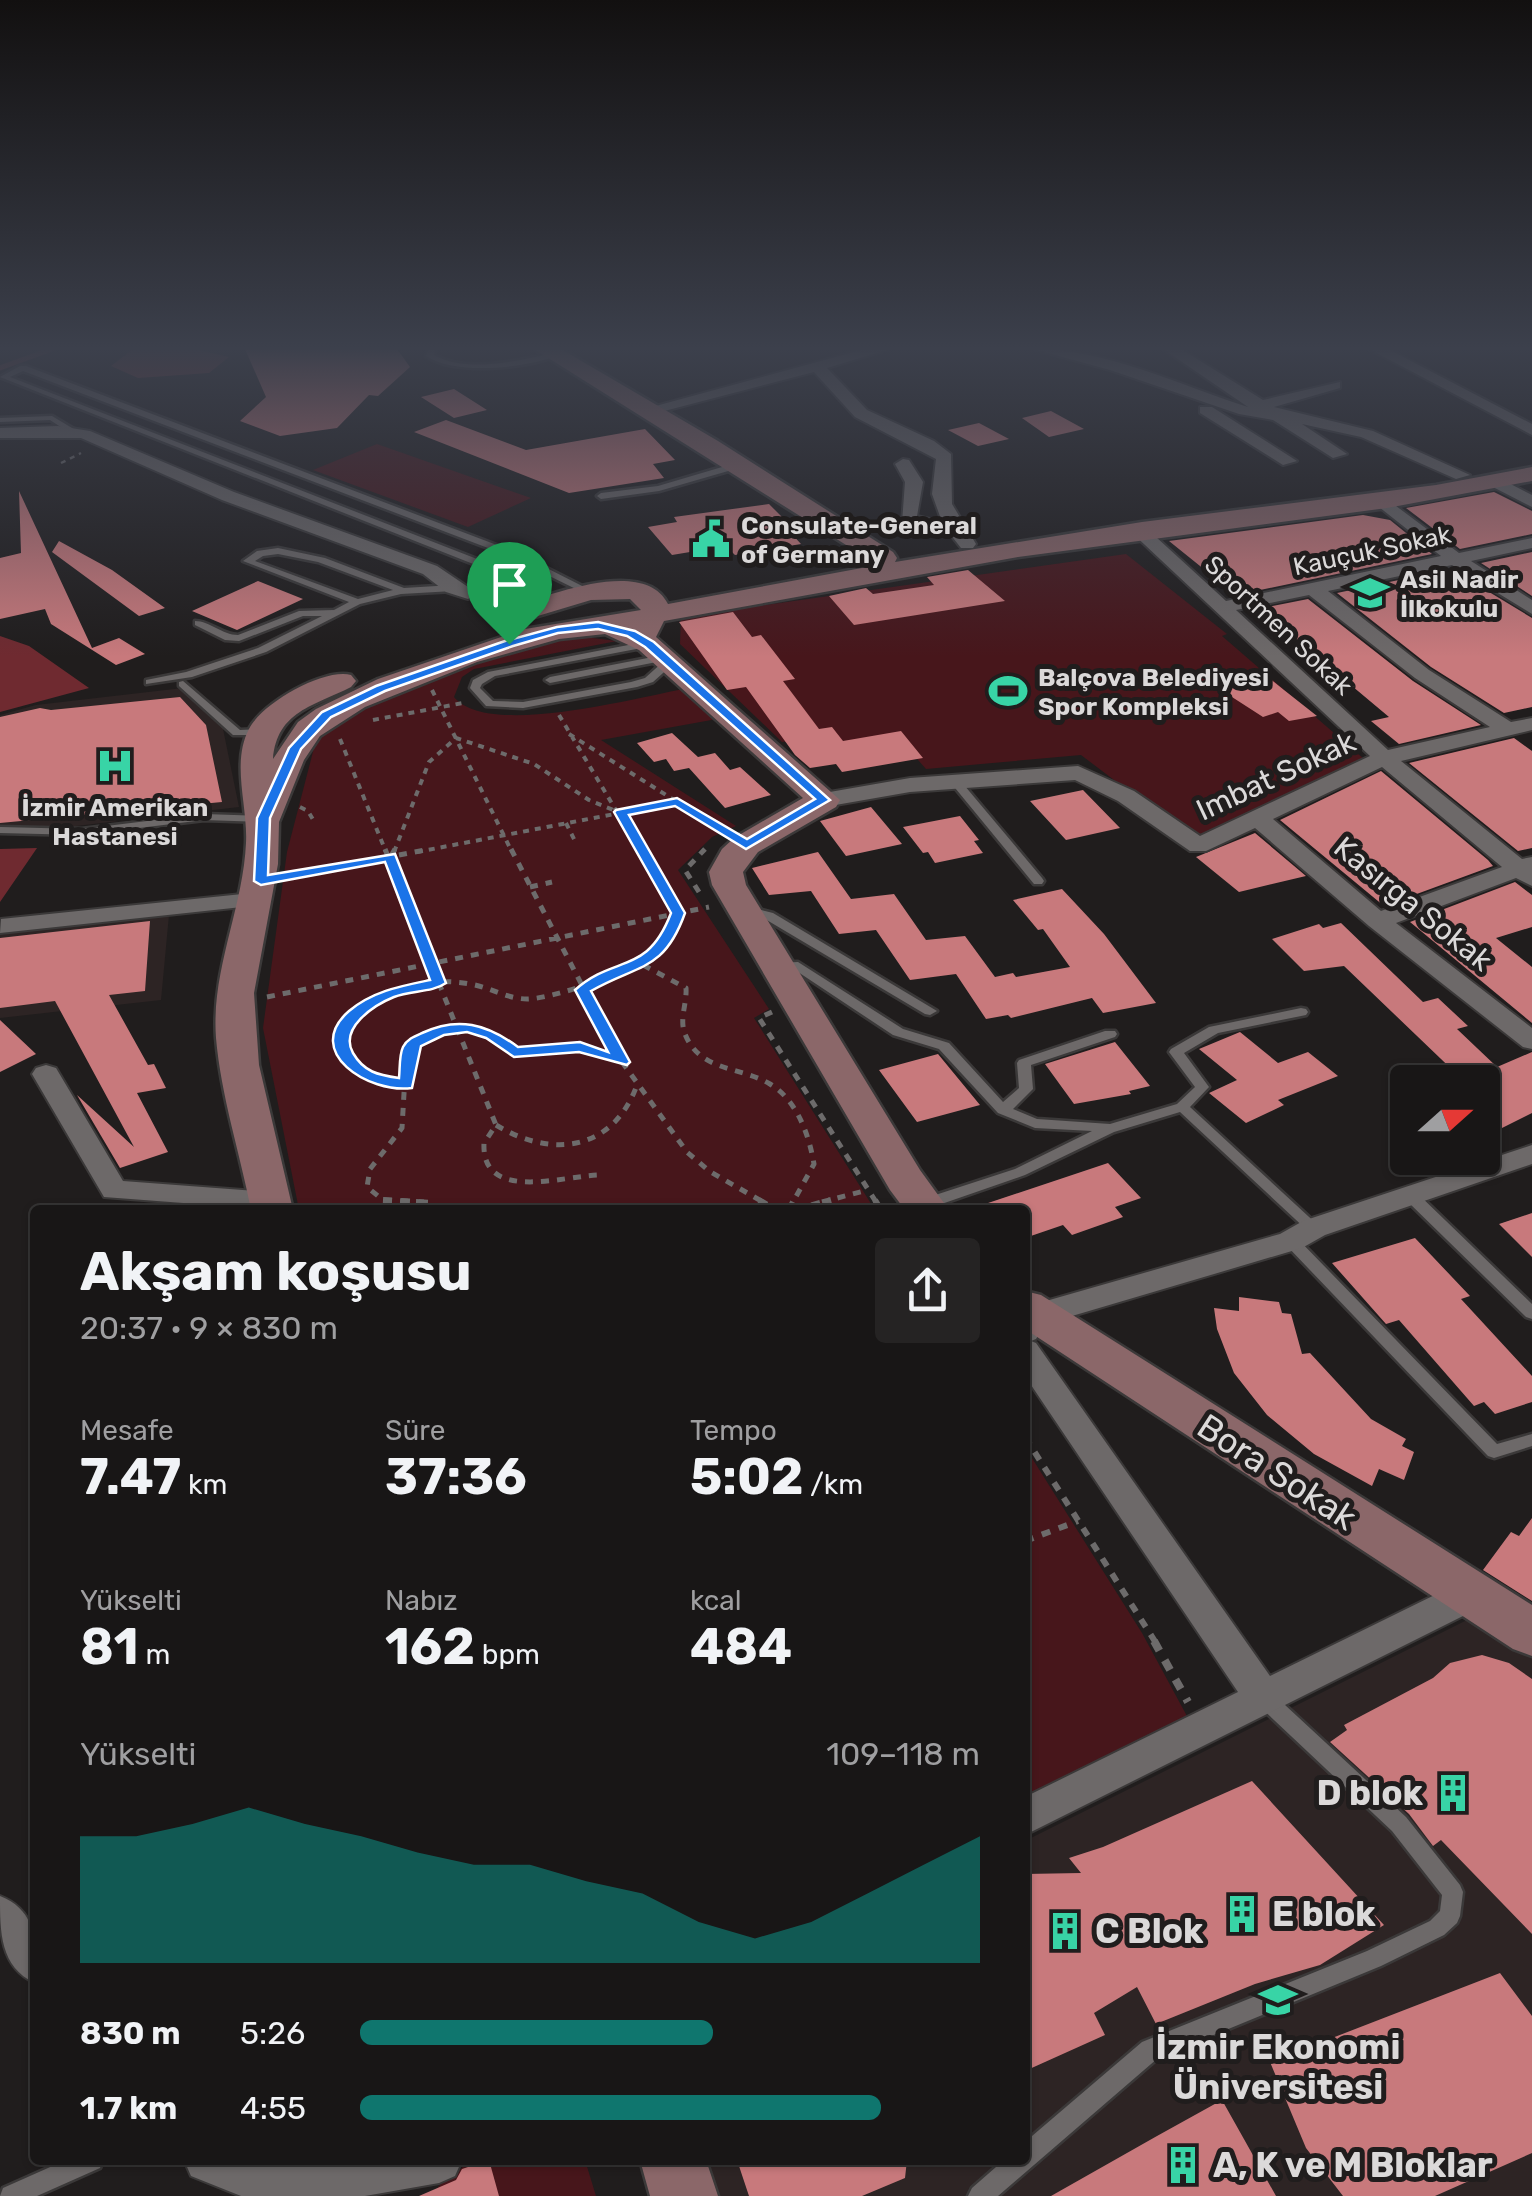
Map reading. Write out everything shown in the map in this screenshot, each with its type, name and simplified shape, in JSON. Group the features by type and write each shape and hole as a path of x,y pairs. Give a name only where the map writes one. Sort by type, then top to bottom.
{"main road":[{"path":"716,451 884,558"},
{"path":"581,596 568,610 572,616 598,626 653,634 884,558 961,537 1462,475 1532,460"},
{"path":"858,569 1380,499 1532,474"},
{"path":"799,504 858,569"},
{"path":"276,810 259,784 262,732 289,707 364,670 520,613 622,588 653,634 824,800 734,856 726,872 724,907 776,967 919,1198"},
{"path":"271,1205 248,1117 234,1014 257,890 295,748 326,714 394,684 524,639 598,626"},
{"name":"Bora Sokak","path":"1030,1328 1532,1633"},
{"path":"675,2165 684,2196"}],"street":[{"path":"122,451 228,496 430,570 469,593 520,613"},
{"path":"939,451 945,458 941,498 961,537"},
{"path":"1276,451 1290,460"},
{"path":"1334,451 1339,454"},
{"path":"1408,451 1462,475"},
{"path":"903,464 914,482 908,520 961,537"},
{"path":"1498,482 1532,502"},
{"path":"1380,499 1454,558 1532,608"},
{"name":"Sportmen Sokak","path":"1138,530 1384,758 1527,870"},
{"name":"Kauçuk Sokak","path":"1224,607 1532,543"},
{"path":"1313,588 1422,674 1523,730"},
{"name":"Imbat Sokak","path":"824,800 954,781 1078,773 1126,796 1198,846 1384,758 1523,730"},
{"name":"Kasırga Sokak","path":"1255,816 1378,921 1532,1041"},
{"path":"1378,921 1527,870"},
{"path":"1,926 257,890"},
{"path":"46,1074 114,1190 261,1205"},
{"path":"1030,1325 1532,1154"},
{"path":"1030,1331 1264,1698"},
{"path":"1030,1815 1470,1596"},
{"path":"0,1916 30,1955"},
{"path":"214,2165 248,2188 280,2188 410,2165"}],"lane":[{"path":"194,451 494,569 527,560"},
{"path":"242,451 527,560 581,596"},
{"path":"601,496 659,488 738,465"},
{"path":"357,602 248,561 259,552 284,549 402,590 469,593"},
{"path":"150,682 262,650 357,602 402,590"},
{"path":"198,623 234,638 302,613 336,612"},
{"path":"653,634 649,680 559,703 498,706 477,694 477,682 483,677 653,634"},
{"path":"550,680 653,634"},
{"path":"540,665 559,703"},
{"path":"183,684 236,734 262,732"},
{"path":"954,781 1038,881"},
{"path":"0,830 82,832 276,810"},
{"path":"724,907 769,916 930,1011"},
{"path":"776,967 798,966 898,1032 944,1046 1003,1110 1035,1123 1109,1128"},
{"path":"919,1198 1020,1172 1109,1128 1182,1107 1202,1086 1176,1052 1214,1030 1300,1012"},
{"path":"1003,1110 1026,1089 1024,1064 1110,1034"},
{"path":"1182,1107 1303,1234 1494,1452 1532,1440"},
{"path":"1411,1196 1532,1313"},
{"path":"1030,2152 1150,2050 1374,1958 1437,1928 1450,1916 1453,1892 1399,1824 1264,1698"},
{"path":"11,2196 81,2165"},
{"path":"980,2196 1015,2165"}],"path":[{"path":"427,678 555,939 622,1062 686,1152 709,1171 767,1205"},
{"path":"370,720 463,702"},
{"path":"559,703 567,732 621,812 678,913"},
{"path":"335,728 496,1125 508,1134 538,1144 594,1138 626,1117 637,1084"},
{"path":"567,732 746,845"},
{"path":"390,857 397,848 427,766 446,743 456,738 504,751 544,769 605,810 621,812"},
{"path":"257,890 390,857 677,802"},
{"path":"276,810 308,811 315,823"},
{"path":"566,823 576,843"},
{"path":"529,887 552,882"},
{"path":"264,997 724,907"},
{"path":"406,1084 370,1079 358,1072 343,1050 344,1029 352,1016 375,999 409,987 439,983 471,984 519,998 548,998 582,990 611,973 642,965 669,936 678,913"},
{"path":"642,965 686,988 682,1023 688,1043 700,1057 724,1071 769,1083 802,1125 814,1164 794,1205"},
{"path":"433,1205 383,1200 368,1187 370,1166 402,1127 410,1049 415,1042 440,1030 478,1028 514,1052 580,1047 622,1062"},
{"path":"496,1125 486,1134 483,1156 495,1175 508,1182 600,1176"},
{"path":"845,1205 919,1198"},
{"path":"1030,1445 1158,1645 1190,1706"},
{"path":"1030,1539 1078,1520"}],"shaded area":[{"path":"359,451 398,451 531,498 468,527 313,470"},
{"name":"Balçova Belediyesi Spor Kompleksi","path":"1126,554 1227,634 1222,636 1364,759 1196,842 1081,755 926,769 903,743 834,752 816,738 782,742 680,644 681,617"},
{"path":"0,636 29,646 89,688 0,712"},
{"path":"576,636 617,641 474,669 462,677 454,697 471,709 528,715 684,689 717,719 601,740 736,826 712,837 678,870 769,1009 754,1018 872,1205 298,1205 263,1028 287,852 315,744 332,721 383,695 529,644"},
{"name":"İzmir Amerikan Hastanesi","path":"183,688 222,724 239,807 76,826 0,827 0,715 36,705"},
{"path":"37,848 0,902 0,849"},
{"path":"169,915 161,1000 0,1018 0,933"},
{"path":"1030,1455 1142,1633 1188,1718 1030,1795"},
{"name":"İzmir Ekonomi Üniversitesi","path":"1481,1613 1532,1645 1532,2196 703,2196 694,2165 1030,2165 1030,1838"},
{"path":"466,2165 587,2165 596,2196 431,2196 443,2181"}],"building":[{"path":"463,451 667,451 675,460 653,464 664,478 569,493"},
{"path":"19,491 92,648 119,638 145,654 116,665 51,624 45,609 0,619 0,558 21,553"},
{"path":"1494,492 1532,511 1532,534 1460,549 1406,508"},
{"path":"769,504 795,530 789,531 801,544 735,555 726,546 672,555 648,527 677,522 674,517"},
{"path":"1363,515 1390,520 1432,554 1236,595 1169,541"},
{"path":"59,541 112,570 165,608 139,616 52,552"},
{"path":"1532,552 1532,596 1481,563"},
{"path":"1451,569 1532,618 1532,707 1504,713 1431,667 1337,593"},
{"path":"968,570 1005,601 854,625 829,596 866,588 873,594 934,585 927,577"},
{"path":"258,581 303,599 237,630 192,611"},
{"path":"1308,599 1413,681 1481,725 1399,744 1371,721 1389,717 1278,624 1267,626 1248,611"},
{"path":"733,612 752,637 761,635 795,679 783,681 819,729 832,727 843,741 901,731 923,758 842,772 836,764 810,768 795,755 746,687 727,690 679,622"},
{"path":"1269,678 1317,716 1289,721 1278,712 1263,717 1218,688"},
{"name":"İzmir Amerikan Hastanesi","path":"180,697 206,725 222,802 0,823 0,717 40,708"},
{"path":"672,733 698,757 715,753 730,770 740,767 771,795 725,808 689,768 674,771 666,759 654,762 637,743"},
{"path":"1514,738 1532,751 1532,848 1518,851 1409,763"},
{"path":"1381,771 1493,866 1384,906 1280,820"},
{"path":"1083,790 1120,828 1066,840 1030,801"},
{"path":"871,807 902,844 846,856 820,821"},
{"path":"960,816 979,840 974,841 983,853 935,863 903,827"},
{"path":"1255,833 1306,876 1239,892 1196,857"},
{"path":"818,852 851,899 894,894 926,940 965,936 995,977 1070,967 1043,929 1038,930 1013,900 1062,889 1104,934 1156,1003 1103,1013 1092,998 1011,1018 1008,1015 986,1019 956,974 910,980 876,930 839,934 811,891 769,895 752,868"},
{"path":"1515,882 1532,895 1532,927 1496,938 1532,967 1532,1023 1410,922"},
{"path":"150,921 145,991 109,995 148,1065 154,1064 166,1088 137,1093 168,1152 120,1168 77,1095 134,1147 55,1001 0,1008 0,938"},
{"path":"1341,923 1423,1002 1438,998 1468,1026 1457,1029 1495,1065 1447,1065 1344,966 1304,971 1272,939 1319,924 1323,928"},
{"path":"0,1020 36,1054 0,1072"},
{"path":"1240,1032 1278,1063 1308,1052 1338,1076 1278,1100 1284,1105 1246,1123 1209,1093 1237,1080 1199,1049"},
{"path":"1115,1042 1150,1086 1129,1091 1131,1094 1074,1104 1045,1064"},
{"path":"1532,1052 1532,1113 1500,1129 1500,1066"},
{"path":"938,1054 980,1105 917,1122 879,1070"},
{"path":"1108,1163 1141,1198 1115,1207 1123,1217 1072,1235 1063,1225 1030,1236 1030,1205 982,1205"},
{"path":"1532,1213 1532,1257 1499,1224"},
{"path":"1415,1238 1470,1296 1461,1299 1532,1376 1532,1402 1495,1414 1484,1402 1474,1406 1399,1320 1386,1324 1332,1263"},
{"path":"1239,1297 1279,1302 1282,1313 1291,1314 1302,1354 1310,1353 1371,1419 1406,1439 1402,1446 1414,1452 1404,1480 1379,1469 1372,1486 1314,1454 1267,1415 1234,1373 1217,1329 1214,1308 1239,1311"},
{"path":"1532,1518 1532,1601 1483,1570 1511,1532 1519,1536"},
{"name":"D blok","path":"1482,1655 1509,1663 1532,1679 1532,1934 1441,1840 1433,1846 1409,1814 1330,1742 1347,1730 1344,1725 1433,1678 1450,1663"},
{"name":"E blok","path":"1252,1781 1384,1925 1320,1965 1255,1984 1156,2024 1137,1987 1094,2013 1105,2035 1030,2069 1030,1874 1081,1873 1069,1858 1103,1847"},
{"path":"1500,1973 1532,2016 1532,2153 1435,2196 1343,2196 1306,2148 1270,2062"},
{"name":"A, K ve M Bloklar","path":"1222,2100 1276,2196 1051,2196 1157,2136"},
{"path":"490,2165 499,2196 419,2196 456,2180 462,2169"},
{"path":"739,2165 906,2165 905,2178 862,2196 749,2196"}],"place":[{"name":"Consulate-General of Germany","path":"711,539"},
{"name":"Asil Nadir İlkokulu","path":"1370,593"},
{"name":"Balçova Belediyesi Spor Kompleksi","path":"1008,691"},
{"name":"İzmir Amerikan Hastanesi","path":"115,766"},
{"name":"D blok","path":"1453,1793"},
{"name":"E blok","path":"1242,1914"},
{"name":"C Blok","path":"1065,1931"},
{"name":"İzmir Ekonomi Üniversitesi","path":"1278,2000"},
{"name":"A, K ve M Bloklar","path":"1183,2165"}],"route":[{"path":"598,626 631,633 650,644 824,800 746,845 677,802 621,812 678,913 669,936 652,958 642,965 611,973 582,990 622,1062 580,1047 514,1052 491,1035 468,1027 440,1030 415,1042 406,1067 406,1084 370,1079 358,1072 343,1050 341,1040 352,1016 390,993 439,983 390,857 261,881 264,818 295,748 326,714 419,674 509,644 557,630 598,626"}]}
